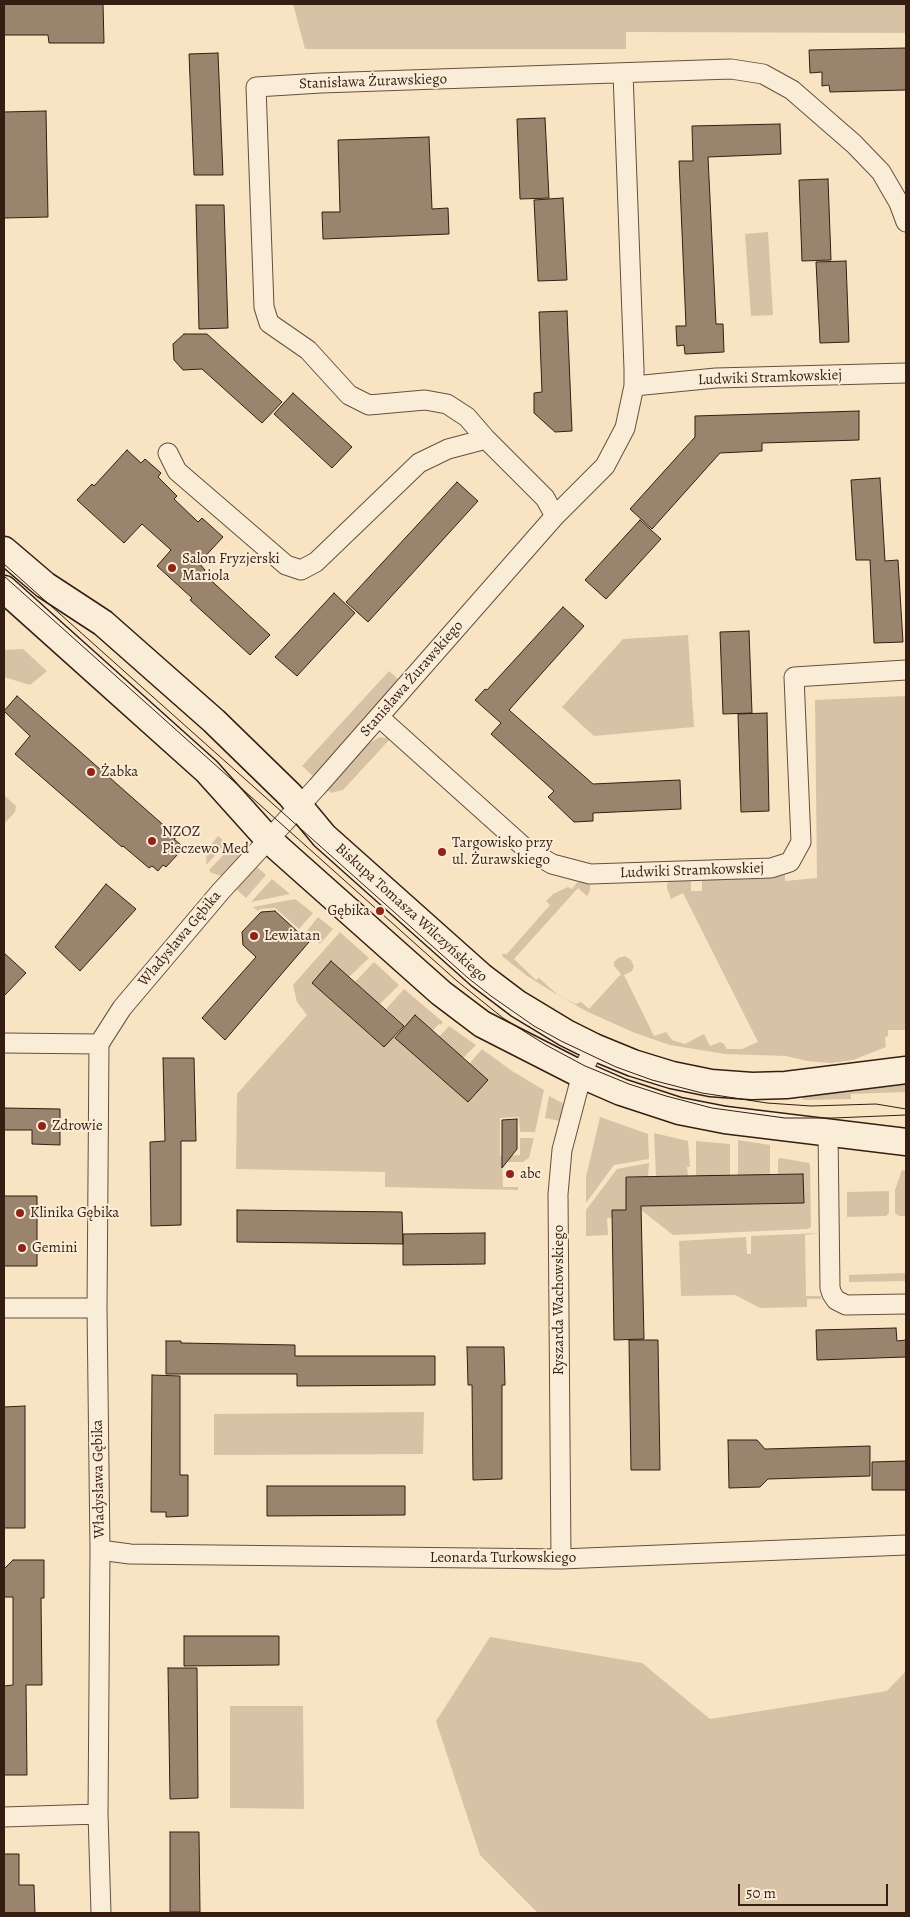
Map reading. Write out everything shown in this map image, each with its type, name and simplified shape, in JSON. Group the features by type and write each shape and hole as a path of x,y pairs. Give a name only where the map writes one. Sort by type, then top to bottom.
{"street":[{"path":"623,73 731,69 763,74 792,90 854,144 881,172 899,203 906,222"},
{"name":"Stanisława Żurawskiego","path":"269,840 555,516 605,466 625,428 634,386 623,73 320,83 256,87 264,307 269,323 308,350 349,395 369,405 425,400 447,404 467,416 486,439 545,498 555,516"},
{"name":"Ludwiki Stramkowskiej","path":"634,386 716,378 906,373"},
{"path":"168,453 177,471 286,565 301,570 316,562 419,463 448,449 486,439"},
{"name":"Biskupa Tomasza Wilczyńskiego","path":"4,550 45,584 103,623 214,721 300,806 324,836 481,976 518,1004 566,1033 633,1063 672,1075 711,1083 752,1086 797,1084 906,1070"},
{"path":"4,589 207,771 269,840 441,993 482,1024 582,1075 621,1092 679,1110 725,1120 906,1142"},
{"name":"Ludwiki Stramkowskiej","path":"379,717 525,848 552,864 590,874 771,868 790,862 801,842 794,677 906,670"},
{"name":"Władysława Gębika","path":"101,1913 98,1814 100,1550 97,1308 99,1044 128,1001 221,891 269,840"},
{"path":"4,1044 99,1044"},
{"name":"Ryszarda Wachowskiego","path":"561,1559 558,1194 562,1150 582,1075 594,1047"},
{"path":"828,1132 830,1288 832,1294 836,1300 846,1305 906,1304"},
{"path":"4,1308 97,1308"},
{"name":"Leonarda Turkowskiego","path":"100,1550 130,1554 561,1559 906,1545"},
{"path":"4,1817 98,1814"}],"shaded area":[{"path":"293,4 906,4 906,33 626,32 626,49 305,49"},
{"path":"768,232 773,315 751,316 745,234"},
{"path":"688,635 694,727 594,736 562,707 623,639"},
{"path":"23,649 47,671 30,685 4,677 4,650"},
{"path":"389,671 401,682 313,776 302,766"},
{"path":"906,696 906,1030 888,1030 888,1036 885,1037 886,1047 853,1060 831,1063 807,1061 786,1056 725,1054 670,1045 635,1033 562,998 576,1004 581,1002 589,1009 621,974 614,966 614,962 618,958 625,956 631,960 634,966 632,971 624,975 654,1036 666,1032 672,1040 685,1044 704,1034 710,1046 720,1042 727,1049 742,1049 758,1042 683,893 671,899 667,884 669,881 691,876 691,891 702,891 702,876 785,873 785,881 817,878 815,700"},
{"path":"380,737 390,739 343,790 331,793 328,790 345,770 369,743"},
{"path":"4,795 16,806 15,812 4,824"},
{"path":"218,836 222,839 222,848 206,865 207,850"},
{"path":"233,845 244,854 224,877 212,873 209,870"},
{"path":"257,867 266,875 246,898 236,889"},
{"path":"272,879 290,894 251,902"},
{"path":"579,880 590,885 590,891 587,896 578,888 514,959 536,980 539,978 558,995 527,976 502,956 504,953 506,955 550,905 546,901 553,894 568,887 572,889"},
{"path":"295,899 313,913 299,929 275,908 260,909 258,911 253,907"},
{"path":"318,917 333,929 320,944 306,932"},
{"path":"340,932 369,958 349,977 331,961 312,983 384,1047 394,1036 468,1102 469,1064 482,1049 512,1071 544,1090 535,1132 520,1132 519,1117 500,1118 500,1156 520,1155 520,1138 534,1138 529,1158 523,1162 502,1162 503,1187 518,1187 518,1190 385,1187 385,1172 236,1169 237,1094 307,1015 297,1002 293,985"},
{"path":"374,962 399,985 380,1004 355,982"},
{"path":"404,989 443,1022 441,1025 439,1024 432,1031 415,1016 405,1026 386,1009"},
{"path":"449,1026 476,1045 463,1058 439,1037"},
{"path":"906,1078 906,1092 851,1094 851,1099 803,1100 803,1090"},
{"path":"549,1096 564,1104 560,1121 545,1118"},
{"path":"600,1117 648,1134 649,1159 614,1165 586,1203 586,1177"},
{"path":"654,1133 688,1141 690,1167 687,1167 688,1176 656,1177"},
{"path":"738,1140 770,1145 770,1175 738,1175"},
{"path":"696,1141 730,1144 730,1176 696,1176"},
{"path":"778,1159 809,1163 810,1165 811,1227 808,1229 673,1235 641,1210 641,1206 804,1203 803,1174 778,1174"},
{"path":"649,1163 648,1177 626,1176 626,1210 612,1211 612,1218 607,1218 608,1235 586,1236 586,1210 617,1169"},
{"path":"902,1170 906,1171 906,1216 899,1216 895,1213 895,1190"},
{"path":"889,1191 889,1213 886,1216 847,1217 847,1192"},
{"path":"820,1233 805,1235 806,1296 821,1296 821,1299 807,1299 807,1307 760,1308 735,1295 681,1296 679,1241 746,1237 747,1254 751,1254 751,1236"},
{"path":"906,1273 906,1281 849,1282 849,1275"},
{"path":"424,1412 423,1454 214,1455 214,1414"},
{"path":"490,1637 642,1663 710,1719 887,1691 906,1671 906,1913 538,1913 480,1855 436,1721"},
{"path":"230,1706 303,1706 304,1809 230,1808"}],"building":[{"path":"4,4 103,4 104,43 49,43 48,35 4,35"},
{"path":"906,48 906,90 830,92 829,85 822,86 822,72 810,73 809,50"},
{"path":"218,53 223,175 194,175 189,54"},
{"path":"46,111 48,217 4,218 4,112"},
{"path":"545,118 549,198 520,199 517,119"},
{"path":"780,124 781,154 708,157 716,324 723,324 724,352 685,354 684,345 677,346 676,326 686,326 679,161 693,161 692,126"},
{"path":"429,137 432,209 448,208 449,234 323,239 322,212 340,212 338,140"},
{"path":"828,179 831,260 802,261 799,180"},
{"path":"563,198 567,280 538,281 534,200"},
{"path":"196,205 224,205 228,328 199,329"},
{"path":"846,261 849,342 820,343 816,262"},
{"path":"567,311 572,431 555,432 534,413 534,393 542,392 539,312"},
{"path":"184,334 207,334 282,402 262,423 202,369 183,370 174,360 173,344"},
{"path":"293,393 352,447 332,468 274,414"},
{"path":"859,411 859,440 762,443 762,451 720,453 652,529 630,509 695,437 695,416"},
{"path":"127,450 141,463 145,459 161,473 158,477 177,496 174,499 198,522 202,518 223,537 199,563 205,570 203,573 270,635 250,655 190,600 192,598 157,566 171,550 142,524 124,543 77,500 92,484 94,486"},
{"path":"880,478 885,561 898,560 903,642 874,643 870,560 856,560 851,480"},
{"path":"457,482 478,501 368,622 346,602"},
{"path":"640,520 661,539 606,599 585,580"},
{"path":"334,593 355,613 297,676 275,657"},
{"path":"563,607 584,626 509,710 593,784 680,780 681,809 593,813 593,821 574,822 548,797 554,791 491,734 501,723 475,700 485,689 487,690"},
{"path":"749,631 752,713 723,714 720,632"},
{"path":"17,696 177,837 174,839 181,845 175,851 178,854 166,867 163,865 158,871 152,866 149,868 122,847 15,754 30,736 4,711"},
{"path":"767,713 769,811 741,812 738,714"},
{"path":"106,884 136,909 80,971 55,947"},
{"path":"275,911 309,942 225,1040 202,1018 256,957 243,945 242,932 261,912"},
{"path":"4,953 26,973 4,996"},
{"path":"331,961 404,1026 384,1047 312,983"},
{"path":"415,1015 488,1080 468,1102 395,1038"},
{"path":"163,1058 194,1058 196,1141 181,1141 181,1225 151,1226 150,1142 165,1141"},
{"path":"4,1108 60,1109 60,1145 32,1144 32,1130 4,1130"},
{"path":"517,1119 517,1149 502,1168 502,1120"},
{"path":"803,1174 804,1203 641,1206 644,1339 614,1340 612,1210 626,1210 626,1177"},
{"path":"4,1196 37,1196 37,1266 4,1266"},
{"path":"237,1210 402,1212 403,1244 237,1242"},
{"path":"485,1233 485,1264 403,1265 403,1234"},
{"path":"896,1328 897,1341 906,1340 906,1357 817,1360 816,1330"},
{"path":"629,1340 658,1340 660,1470 631,1470"},
{"path":"166,1341 181,1341 181,1343 295,1345 295,1356 435,1356 435,1385 297,1386 297,1374 166,1374"},
{"path":"467,1347 504,1347 505,1385 502,1385 502,1479 473,1480 472,1385 468,1385"},
{"path":"152,1375 180,1376 180,1475 188,1475 188,1516 166,1517 166,1512 151,1512"},
{"path":"25,1406 25,1528 4,1528 4,1407"},
{"path":"728,1440 757,1440 765,1449 870,1446 870,1476 768,1479 760,1487 729,1488"},
{"path":"906,1461 906,1490 872,1490 872,1462"},
{"path":"267,1486 405,1486 405,1515 267,1516"},
{"path":"13,1560 44,1560 44,1598 41,1598 42,1685 26,1685 27,1775 4,1775 4,1686 13,1685 13,1597 4,1597 4,1569"},
{"path":"184,1636 279,1636 279,1665 184,1666"},
{"path":"168,1668 197,1668 198,1798 170,1799"},
{"path":"170,1832 199,1832 200,1912 170,1912"},
{"path":"4,1854 19,1854 19,1885 34,1885 35,1913 4,1913"}],"tram line":[{"path":"4,564 468,978 534,1026 616,1067 652,1080 702,1093 767,1103 811,1106 876,1104 906,1109"},
{"path":"4,576 457,981 503,1018 546,1045 585,1066 629,1084 712,1108 785,1118 906,1115"}],"place":[{"name":"Salon Fryzjerski Mariola","path":"172,568"},
{"name":"Żabka","path":"91,772"},
{"name":"NZOZ Pieczewo Med","path":"152,841"},
{"name":"Targowisko przy ul. Żurawskiego","path":"442,852"},
{"name":"Gębika","path":"380,911"},
{"name":"Lewiatan","path":"254,936"},
{"name":"Zdrowie","path":"42,1126"},
{"name":"abc","path":"510,1174"},
{"name":"Klinika Gębika","path":"20,1213"},
{"name":"Gemini","path":"22,1248"}]}
